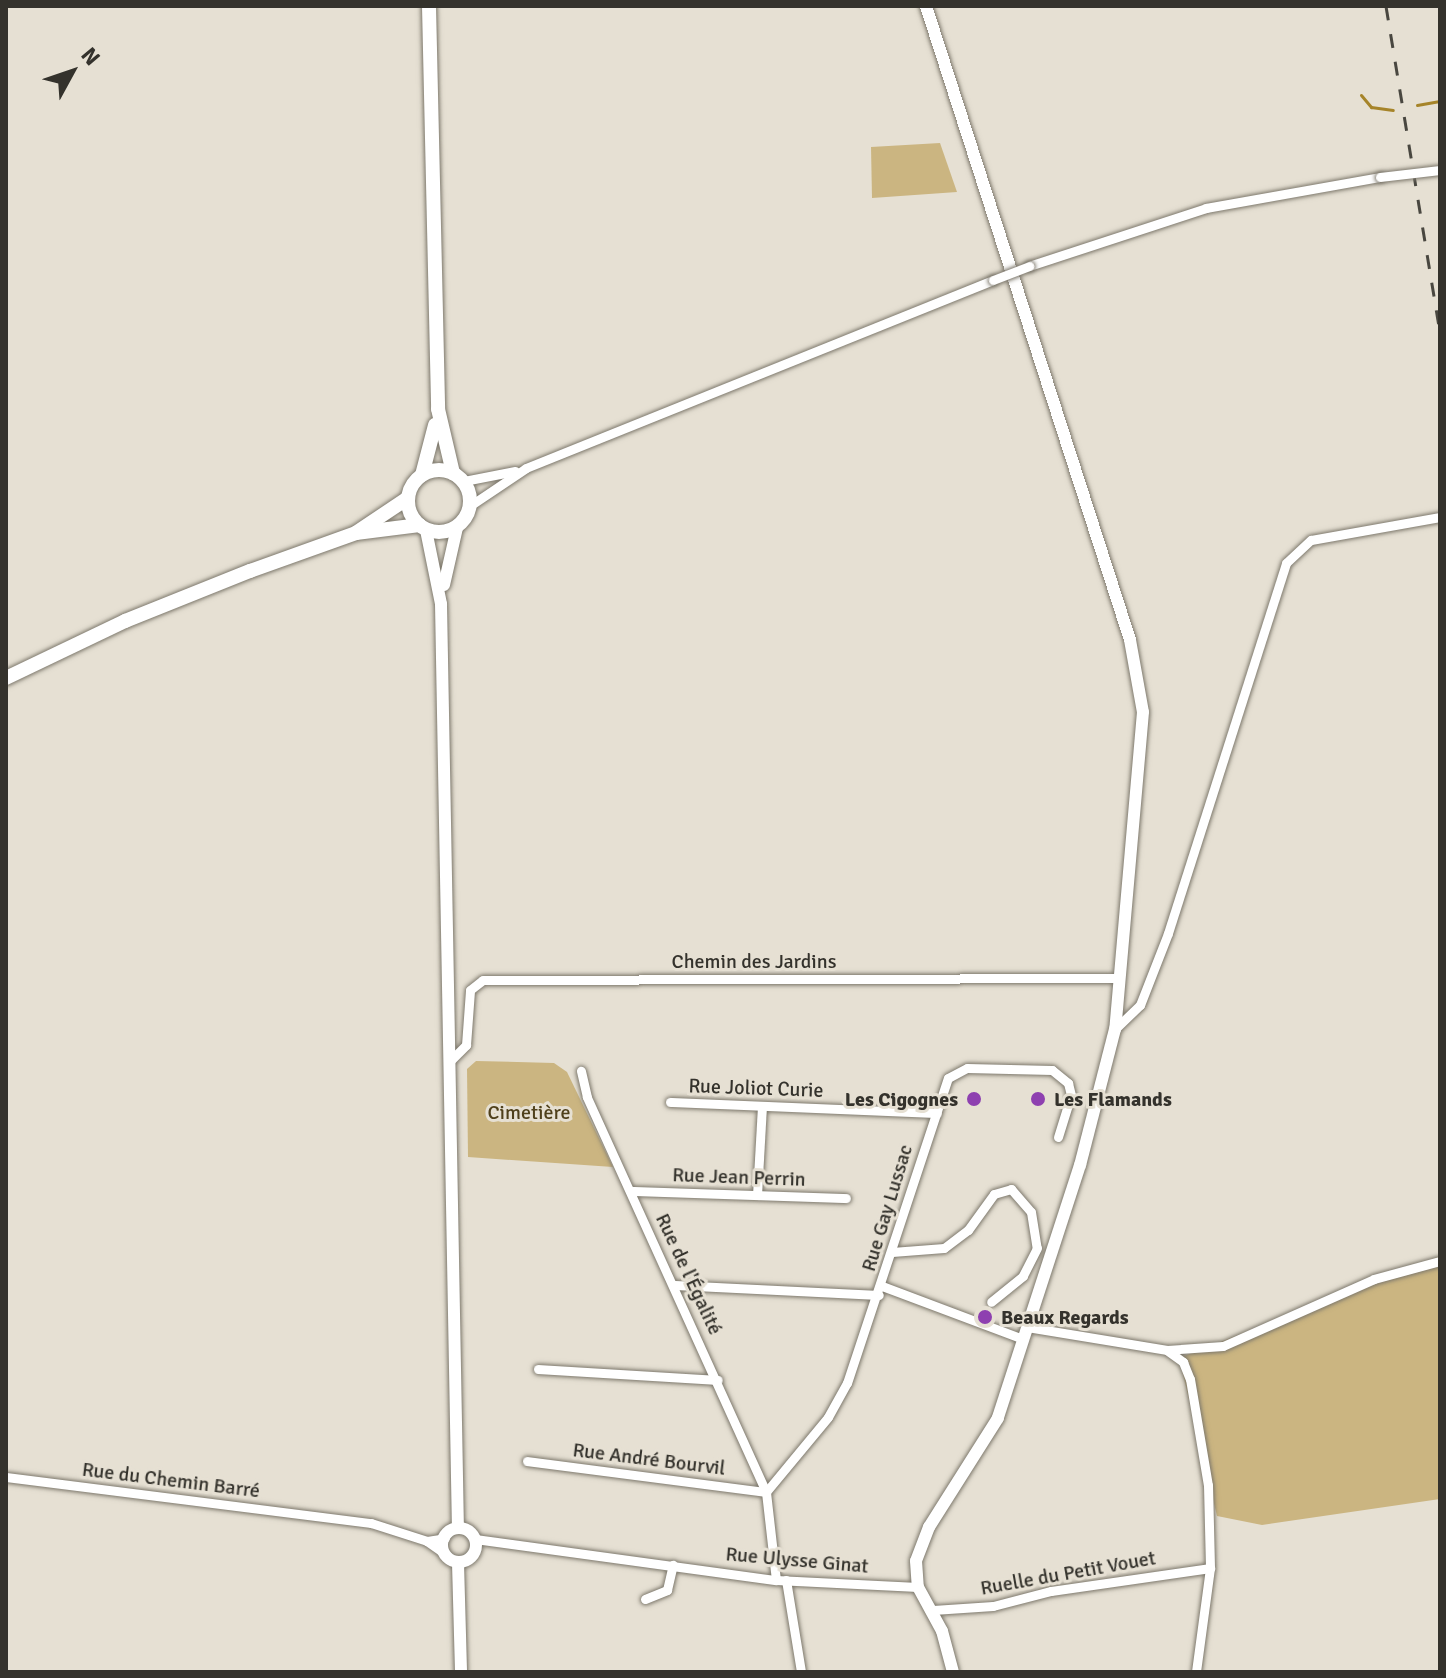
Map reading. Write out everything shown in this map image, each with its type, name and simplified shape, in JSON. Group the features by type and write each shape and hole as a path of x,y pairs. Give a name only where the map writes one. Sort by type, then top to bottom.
{"main road":[{"path":"6,678 125,621 356,533 408,498 422,475 438,409 429,6"},
{"path":"356,533 457,528 471,505 438,409"},
{"path":"422,475 438,470 459,477"},
{"path":"408,498 423,528"}],"street":[{"path":"926,6 1136,660 1143,712 1115,1029 1105,1068 993,1429 923,1538 916,1561 918,1587 933,1610 953,1672"},
{"path":"471,505 526,468 1029,266 1206,208 1380,177 1440,170"},
{"path":"459,477 526,468"},
{"path":"1115,1029 1140,1005 1168,933 1286,563 1311,540 1440,517"},
{"path":"423,528 441,604 458,1528"},
{"path":"441,604 457,528"},
{"name":"Chemin des Jardins","path":"450,1061 466,1045 470,990 483,980 1120,978"},
{"name":"Rue Gay Lussac","path":"766,1492 839,1399 881,1291 948,1078 958,1069 1052,1070 1068,1083 1071,1095 1058,1137"},
{"name":"Rue de l'Égalité","path":"581,1071 587,1097 675,1285 766,1492 801,1672"},
{"name":"Rue Joliot Curie","path":"670,1102 937,1113"},
{"path":"757,1195 762,1106"},
{"name":"Rue Jean Perrin","path":"631,1191 846,1198"},
{"path":"892,1252 944,1248 968,1230 994,1194 1016,1192 1035,1221 1037,1248 1023,1276 991,1302"},
{"path":"675,1285 881,1291 1025,1333 1167,1350 1223,1346 1374,1279 1440,1261"},
{"path":"1167,1350 1183,1362 1192,1387 1208,1485 1210,1568 1196,1672"},
{"path":"538,1369 718,1380"},
{"name":"Rue André Bourvil","path":"527,1461 766,1492"},
{"name":"Rue du Chemin Barré","path":"6,1477 371,1523 427,1541"},
{"path":"427,1541 445,1538 458,1528"},
{"path":"458,1528 475,1539 472,1556 458,1563"},
{"path":"444,1553 445,1538"},
{"name":"Rue Ulysse Ginat","path":"475,1539 781,1580 918,1587"},
{"path":"427,1541 458,1563"},
{"path":"458,1563 461,1672"},
{"path":"645,1599 667,1590 673,1565"},
{"name":"Ruelle du Petit Vouet","path":"933,1610 993,1606 1051,1591 1210,1568"}],"green space":[{"path":"940,143 957,192 872,198 871,147"},
{"name":"Cimetière","path":"476,1061 554,1063 567,1072 613,1167 468,1157 467,1069"},
{"path":"1440,1256 1440,1499 1262,1525 1217,1516 1179,1358"}],"waterway":[{"path":"1361,95 1371,107 1393,110"},
{"path":"1417,105 1440,101"}],"railway":[{"path":"1386,6 1440,332"}],"place":[{"name":"Les Cigognes","path":"974,1099"},
{"name":"Les Flamands","path":"1038,1099"},
{"name":"Beaux Regards","path":"985,1317"}]}
